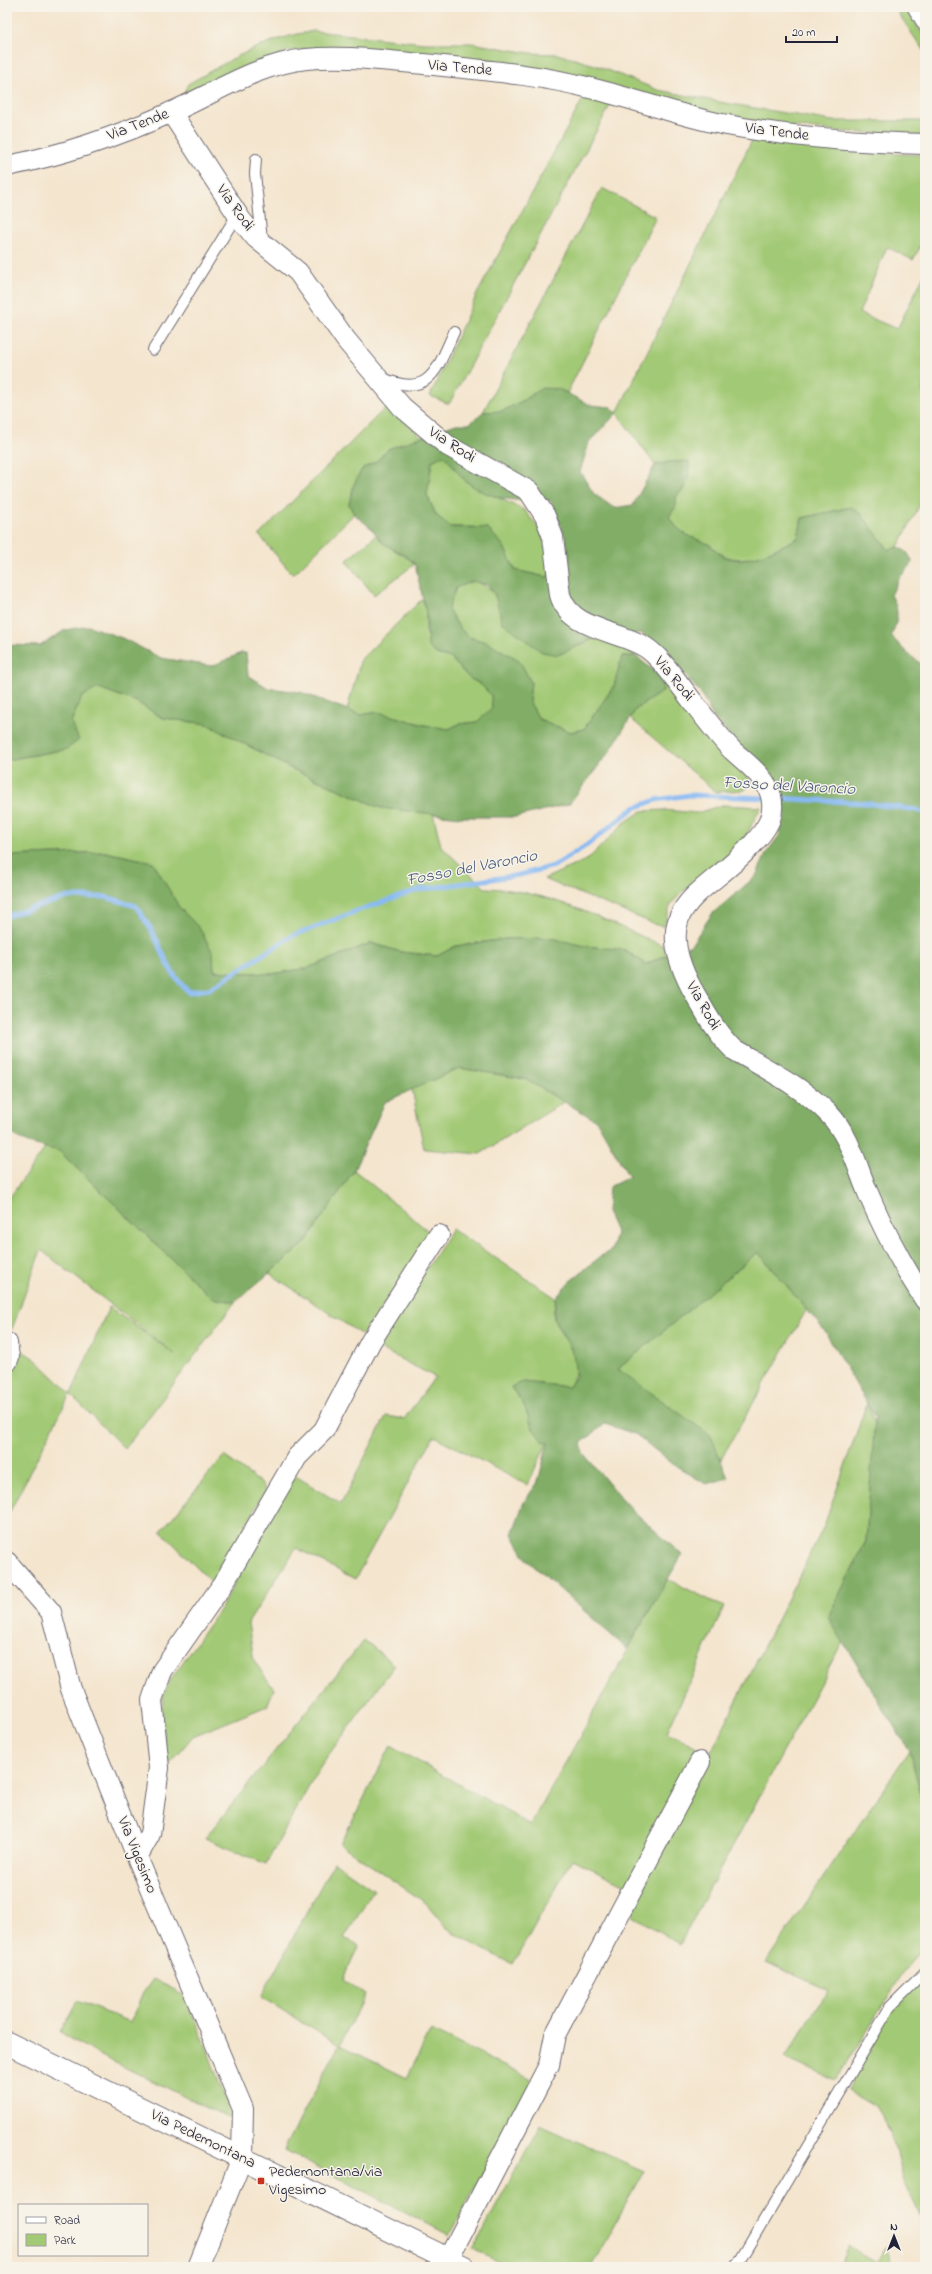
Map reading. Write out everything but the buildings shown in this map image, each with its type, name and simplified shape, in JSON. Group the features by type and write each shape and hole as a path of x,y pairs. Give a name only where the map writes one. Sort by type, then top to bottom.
{"street":[{"name":"Via Tende","path":"7,166 81,146 171,112 273,67 307,59 344,58 528,74 593,88 714,122 753,130 845,140 925,144"},
{"name":"Via Rodi","path":"171,112 237,215 262,242 298,272 372,372 402,407 444,442 530,491 545,516 552,537 562,603 570,612 583,622 645,648 658,658 711,726 751,768 770,792 773,806 768,825 741,857 682,910 676,926 675,941 682,970 707,1017 726,1043 734,1050 799,1090 830,1115 844,1135 853,1154 886,1235 925,1300"},
{"path":"138,1857 150,1834 160,1768 152,1700 162,1671 222,1584 297,1457 324,1430 371,1340 439,1235"},
{"path":"7,1343 9,1357 7,1362"},
{"name":"Via Vigesimo","path":"7,1562 51,1612 71,1689 138,1857 243,2108 242,2158"},
{"path":"456,2263 549,2065 556,2035 700,1762"},
{"name":"Via Pedemontana","path":"7,2043 456,2263"},
{"path":"198,2267 242,2158"}],"lane":[{"path":"912,7 925,28"},
{"path":"256,159 255,174 262,242"},
{"path":"153,350 237,215"},
{"path":"372,372 397,383 411,385 424,382 433,376 454,332"},
{"path":"736,2267 890,2008 925,1972"}],"green space":[{"path":"894,7 905,7 925,38 925,53"},
{"path":"314,31 424,43 471,43 530,53 557,54 595,65 658,90 725,103 832,121 925,121 925,136 833,131 757,122 325,48 288,51 189,95 185,90 188,84 248,51 279,39"},
{"path":"584,97 612,102 449,404 430,396 477,294"},
{"path":"753,138 870,153 925,155 925,238 913,260 887,247 859,313 897,329 925,273 925,384 922,391 925,393 925,495 898,547 889,550 868,524 851,507 802,518 798,538 761,555 741,559 732,558 721,554 708,544 682,532 669,517 675,506 676,497 686,487 670,462 655,465 617,413"},
{"path":"602,188 656,217 567,393 557,389 548,388 540,390 511,408 495,412 483,412"},
{"path":"542,388 559,389 590,405 611,407 617,413 589,442 580,472 594,494 614,508 633,505 655,465 670,462 689,461 687,481 683,489 676,497 676,506 669,517 682,532 710,545 723,556 732,559 741,559 761,555 798,538 802,518 851,507 861,514 889,550 898,547 907,552 913,563 900,577 891,595 896,606 897,616 891,636 907,653 925,667 925,1807 909,1751 828,1617 866,1541 875,1417 824,1330 758,1252 618,1369 711,1436 728,1478 706,1484 673,1464 635,1434 605,1424 581,1443 583,1453 628,1506 682,1555 627,1649 526,1559 512,1534 524,1502 538,1482 548,1443 544,1442 533,1429 523,1403 511,1387 523,1382 569,1387 576,1376 573,1353 554,1318 556,1298 569,1282 601,1256 612,1250 616,1232 607,1212 609,1187 629,1177 597,1121 525,1079 459,1068 385,1102 354,1170 305,1243 235,1302 212,1298 59,1151 28,1143 7,1132 7,856 105,852 153,862 179,907 200,929 213,953 214,971 272,974 308,968 371,943 401,952 437,956 456,946 506,939 550,938 585,946 625,950 646,964 691,945 712,914 756,876 767,852 779,836 785,816 780,791 762,774 712,715 702,695 664,650 641,633 596,638 558,655 542,652 502,622 495,595 488,585 473,581 456,588 448,609 460,629 469,637 486,642 519,660 531,682 529,701 539,719 570,732 584,729 614,686 622,656 636,656 661,677 663,691 636,709 610,751 569,804 516,817 460,817 381,808 292,769 207,724 163,718 135,701 98,688 82,697 71,722 79,740 67,749 7,760 7,645 40,646 65,630 89,626 122,638 161,658 212,666 241,653 246,653 248,675 268,688 300,692 361,715 378,712 424,725 449,729 459,724 477,722 492,708 491,695 480,684 469,678 451,658 436,654 428,647 426,613 415,564 406,556 383,543 370,527 354,514 349,504 354,484 362,469 377,461 388,449 456,424 469,424 483,412 502,411 524,400","holes":["444,455 468,483 487,494 508,499 551,501 566,539 570,562 546,577 515,570 503,545 487,528 451,527 436,515 427,495 432,461"]},
{"path":"388,405 422,437 388,449 377,461 362,469 349,504 354,514 293,575 259,535"},
{"path":"444,454 468,483 524,510 540,529 547,550 550,575 546,577 515,570 503,545 474,527 451,527 436,515 427,495 432,461"},
{"path":"376,535 380,540 415,564 374,595 346,561"},
{"path":"473,581 487,587 492,591 497,601 502,622 581,643 596,638 609,637 636,656 622,656 614,686 584,729 570,732 539,719 529,701 531,682 486,642 469,637 460,629 448,609 456,587"},
{"path":"423,598 426,613 426,634 436,654 451,658 469,678 480,684 491,695 492,708 477,722 459,724 449,729 424,725 378,712 361,715 347,710 361,659"},
{"path":"661,677 752,782 745,790 716,792 630,718 636,709 663,691"},
{"path":"98,688 135,701 163,718 207,724 292,769 381,808 433,813 441,846 485,888 532,894 577,908 664,946 666,955 646,964 625,950 585,946 550,938 506,939 456,946 437,956 401,952 371,943 308,968 272,974 214,971 213,960 207,942 175,903 153,862 105,852 7,856 7,760 67,749 71,722 82,696"},
{"path":"722,805 761,807 739,849 703,879 682,892 671,904 664,926 657,925 544,879 588,859 624,823 642,811 664,810 697,813"},
{"path":"459,1068 525,1079 564,1102 480,1154 424,1149 412,1089"},
{"path":"46,1147 59,1151 212,1298 235,1302 125,1449 70,1394 7,1517 7,1375 13,1358 19,1349 35,1359 71,1394 109,1307 176,1355 41,1250 12,1329 7,1326 7,1201"},
{"path":"354,1170 433,1235 362,1335 269,1273 305,1243"},
{"path":"452,1229 556,1298 553,1317 575,1359 576,1368 574,1377 569,1387 523,1382 511,1388 523,1402 533,1429 548,1442 527,1485 434,1436 355,1579 296,1548 248,1623 254,1661 274,1689 267,1706 193,1736 167,1767 162,1714 163,1697 169,1682 222,1606 294,1475 341,1504 386,1416 404,1419 435,1377 377,1347"},
{"path":"758,1252 807,1309 720,1461 618,1369"},
{"path":"867,1403 875,1425 866,1541 828,1617 843,1641 680,1944 630,1914 824,1526"},
{"path":"224,1456 261,1483 266,1491 212,1583 161,1531"},
{"path":"667,1579 724,1607 667,1732 701,1749 629,1887 572,1859 513,1964 473,1944 447,1928 426,1903 340,1844 391,1746 531,1825"},
{"path":"364,1640 395,1665 321,1765 266,1864 205,1838"},
{"path":"909,1751 925,1807 925,1943 903,1973 836,2080 785,2058 828,1990 766,1962"},
{"path":"334,1862 374,1890 344,1938 359,1945 343,1979 365,1994 340,2045 407,2078 431,2030 534,2081 449,2235 284,2150 339,2045 261,1997"},
{"path":"925,1972 925,2225 903,2182 891,2133 875,2106 848,2090 890,2007"},
{"path":"153,1979 183,1994 203,2038 233,2120 93,2052 60,2032 77,2001 130,2022 143,1993"},
{"path":"540,2125 644,2171 591,2267 508,2267 473,2249"},
{"path":"848,2246 877,2262 885,2247 892,2267 839,2267"}],"waterway":[{"name":"Fosso del Varoncio","path":"7,916 68,897 106,897 136,906 153,933 172,971 182,985 189,992 209,989 292,936 357,911 418,890 519,875 554,866 587,845 634,808 656,800 689,795 767,798"},
{"name":"Fosso del Varoncio","path":"775,798 865,803 917,810 925,813"}],"place":[{"name":"Pedemontana/via Vigesimo","path":"261,2181"}]}
